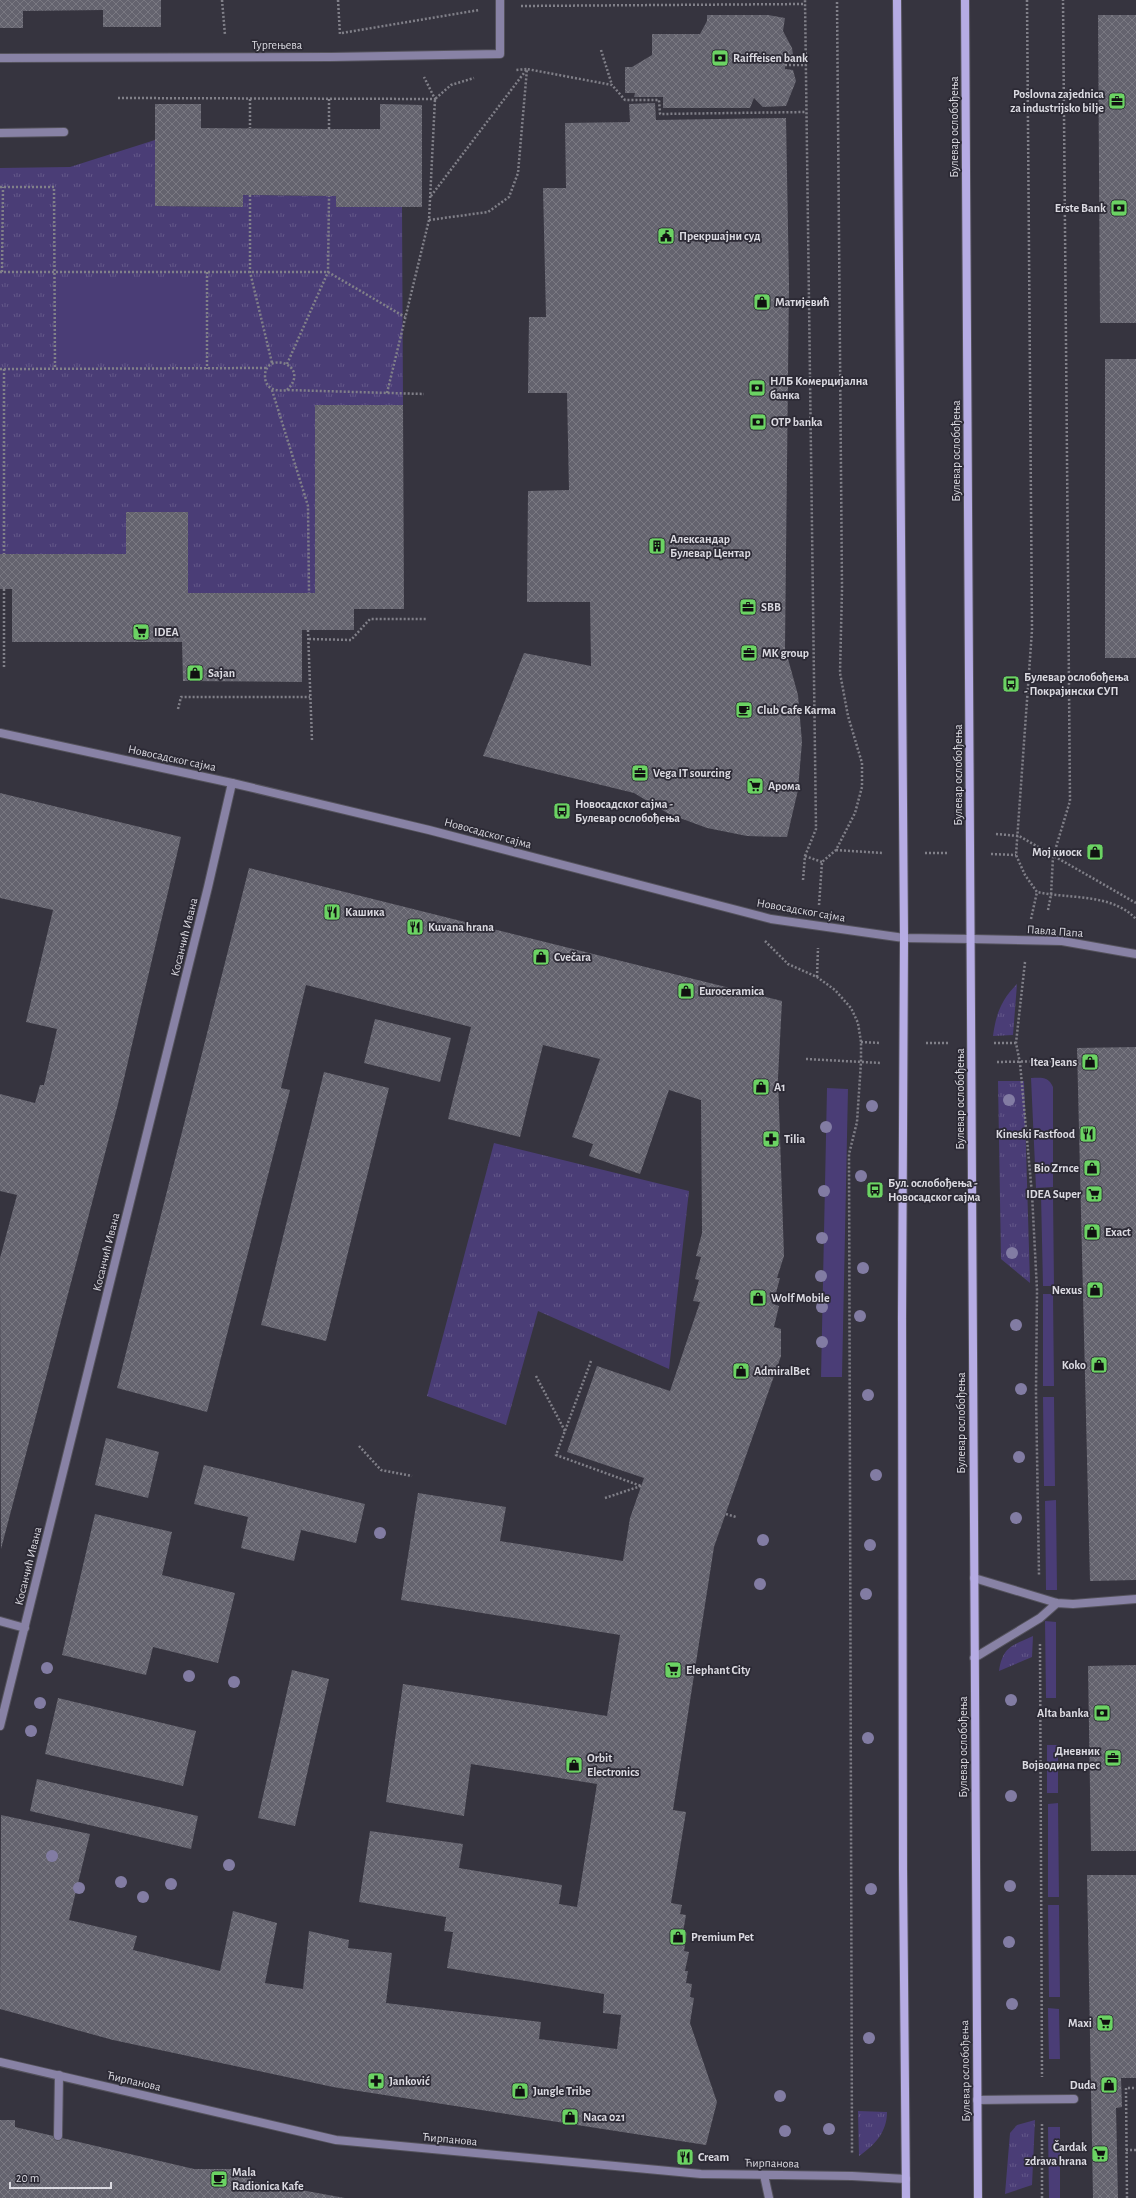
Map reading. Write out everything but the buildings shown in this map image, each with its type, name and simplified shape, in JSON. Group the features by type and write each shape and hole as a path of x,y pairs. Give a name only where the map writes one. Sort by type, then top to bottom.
{"main road":[{"path":"897,0 904,938 902,1342 906,2198"},
{"name":"Булевар ослобођења","path":"965,0 970,853 972,939 971,1042 978,2198"}],"street":[{"name":"Тургењева","path":"0,58 340,57 500,54 500,3"},
{"path":"0,134 64,132"},
{"name":"Новосадског сајма","path":"0,733 232,783 428,830 771,919 904,938 972,939"},
{"name":"Косанчић Ивана","path":"0,1726 208,887 232,783"},
{"name":"Павла Папа","path":"972,939 1062,941 1136,954"},
{"path":"974,1578 1057,1603 1072,1604 1136,1599"},
{"path":"974,1658 1040,1618 1057,1603"},
{"path":"0,1621 25,1628"},
{"name":"Ћирпанова","path":"0,2062 326,2138 701,2174 852,2176 906,2179"},
{"path":"58,2136 59,2075"},
{"path":"977,2100 1074,2100"},
{"path":"764,2175 769,2198"}],"path":[{"path":"222,0 225,35"},
{"path":"338,0 340,57"},
{"path":"803,880 805,856 816,829 805,0"},
{"path":"820,881 822,862 836,850 855,813 862,787 862,763 848,716 840,674 842,589 836,0"},
{"path":"1027,0 1032,630 1016,856 1025,875 1036,892 1104,901 1132,915 1136,920"},
{"path":"1048,910 1051,895 1053,857 1070,801 1063,0"},
{"path":"332,33 340,33 500,3 805,4"},
{"path":"218,35 233,35"},
{"path":"601,50 612,85 625,100 659,100 660,114 806,112"},
{"path":"785,65 806,66"},
{"path":"512,71 527,68 612,85"},
{"path":"431,196 527,68"},
{"path":"429,220 488,212 509,197 518,173 527,68"},
{"path":"118,98 435,99 451,85 476,78"},
{"path":"250,99 250,128"},
{"path":"329,99 329,129"},
{"path":"387,393 429,220 435,99"},
{"path":"55,369 54,272 54,187 1,187 1,272 54,272 207,272 250,272 328,272 405,318"},
{"path":"250,195 250,272 272,363"},
{"path":"288,364 328,272 329,196"},
{"path":"207,272 207,368"},
{"path":"287,390 292,385 294,377 293,370 288,364 280,362 272,363 267,368 265,376 266,383 271,390 308,506 308,593"},
{"path":"4,554 2,369 267,368"},
{"path":"271,390 279,392 287,390 424,394"},
{"path":"4,589 4,668"},
{"path":"309,639 351,640 370,619 427,619"},
{"path":"308,630 312,741"},
{"path":"178,709 181,697 310,697"},
{"path":"996,834 1018,836 1136,903"},
{"path":"836,850 903,853 970,853 1016,856"},
{"path":"805,856 822,862"},
{"path":"760,936 788,964 818,977 835,990 851,1008 858,1023 861,1042 857,1122 849,1162 850,2008 852,2176"},
{"path":"817,955 818,977"},
{"path":"861,1042 1016,1043"},
{"path":"806,1059 881,1063"},
{"path":"997,1062 1059,1061"},
{"path":"591,1360 556,1455 641,1486 605,1498"},
{"path":"536,1376 565,1431"},
{"path":"359,1446 381,1470 412,1476"},
{"path":"726,1514 736,1517"},
{"path":"1127,2198 1125,2097 1126,2088 1136,2088"},
{"path":"1126,2150 1136,2150"}],"green space":[{"path":"155,140 155,206 242,207 243,195 336,196 336,207 402,207 403,405 315,405 315,593 188,593 187,512 126,512 126,554 0,554 0,168 70,167"},
{"path":"58,283 201,283 202,360 59,360"},
{"path":"1017,984 1013,1035 993,1036 1000,1008 1011,990"},
{"path":"1031,1078 1046,1079 1053,1087 1053,1187 1036,1188"},
{"path":"998,1081 1024,1081 1030,1283 1001,1259"},
{"path":"827,1088 848,1089 842,1377 821,1377"},
{"path":"494,1143 689,1191 669,1369 538,1311 506,1425 427,1396"},
{"path":"1041,1195 1053,1195 1054,1286 1043,1286"},
{"path":"1043,1294 1053,1294 1054,1386 1043,1386"},
{"path":"1043,1397 1054,1397 1055,1486 1044,1486"},
{"path":"1056,1500 1057,1590 1046,1590 1045,1501"},
{"path":"1045,1621 1056,1622 1056,1698 1046,1698"},
{"path":"1033,1636 1032,1657 999,1671 1003,1656 1006,1652 1014,1645"},
{"path":"1047,1745 1058,1745 1058,1793 1047,1793"},
{"path":"1058,1803 1059,1897 1048,1897 1048,1804"},
{"path":"1048,1905 1059,1905 1060,1997 1049,1997"},
{"path":"1048,2008 1059,2009 1060,2059 1049,2059"},
{"path":"858,2111 887,2112 885,2126 879,2137 875,2143 859,2156"},
{"path":"1035,2120 1032,2185 1005,2194 1010,2133 1017,2125"},
{"path":"1048,2127 1060,2127 1060,2198 1049,2198"}],"place":[{"name":"Raiffeisen bank","path":"720,58"},
{"name":"Poslovna zajednica za industrijsko bilje","path":"1117,101"},
{"name":"Erste Bank","path":"1119,208"},
{"name":"Прекршајни суд","path":"666,236"},
{"name":"Матијевић","path":"762,302"},
{"name":"НЛБ Комерцијална банка","path":"757,388"},
{"name":"OTP banka","path":"758,422"},
{"name":"Александар Булевар Центар","path":"657,546"},
{"name":"SBB","path":"748,607"},
{"name":"IDEA","path":"141,632"},
{"name":"MK group","path":"749,653"},
{"name":"Sajan","path":"195,673"},
{"name":"Булевар ослобођења - Покрајински СУП","path":"1011,684"},
{"name":"Club Cafe Karma","path":"744,710"},
{"name":"Vega IT sourcing","path":"640,773"},
{"name":"Арома","path":"755,786"},
{"name":"Новосадског сајма - Булевар ослобођења","path":"562,811"},
{"name":"Мој киоск","path":"1095,852"},
{"name":"Кашика","path":"332,912"},
{"name":"Kuvana hrana","path":"415,927"},
{"name":"Cvečara","path":"541,957"},
{"name":"Euroceramica","path":"686,991"},
{"name":"Itea Jeans","path":"1090,1062"},
{"name":"A1","path":"761,1087"},
{"name":"Kineski Fastfood","path":"1088,1134"},
{"name":"Tilia","path":"771,1139"},
{"name":"Bio Zrnce","path":"1092,1168"},
{"name":"Бул. ослобођења - Новосадског сајма","path":"875,1190"},
{"name":"IDEA Super","path":"1094,1194"},
{"name":"Exact","path":"1092,1232"},
{"name":"Nexus","path":"1095,1290"},
{"name":"Wolf Mobile","path":"758,1298"},
{"name":"Koko","path":"1099,1365"},
{"name":"AdmiralBet","path":"741,1371"},
{"name":"Elephant City","path":"673,1670"},
{"name":"Alta banka","path":"1102,1713"},
{"name":"Дневник Војводина прес","path":"1113,1758"},
{"name":"Orbit Electronics","path":"574,1765"},
{"name":"Premium Pet","path":"678,1937"},
{"name":"Maxi","path":"1105,2023"},
{"name":"Janković","path":"376,2081"},
{"name":"Duda","path":"1109,2085"},
{"name":"Jungle Tribe","path":"520,2091"},
{"name":"Naca 021","path":"570,2117"},
{"name":"Čardak zdrava hrana","path":"1100,2154"},
{"name":"Cream","path":"685,2157"},
{"name":"Mala Radionica Kafe","path":"219,2179"}]}
